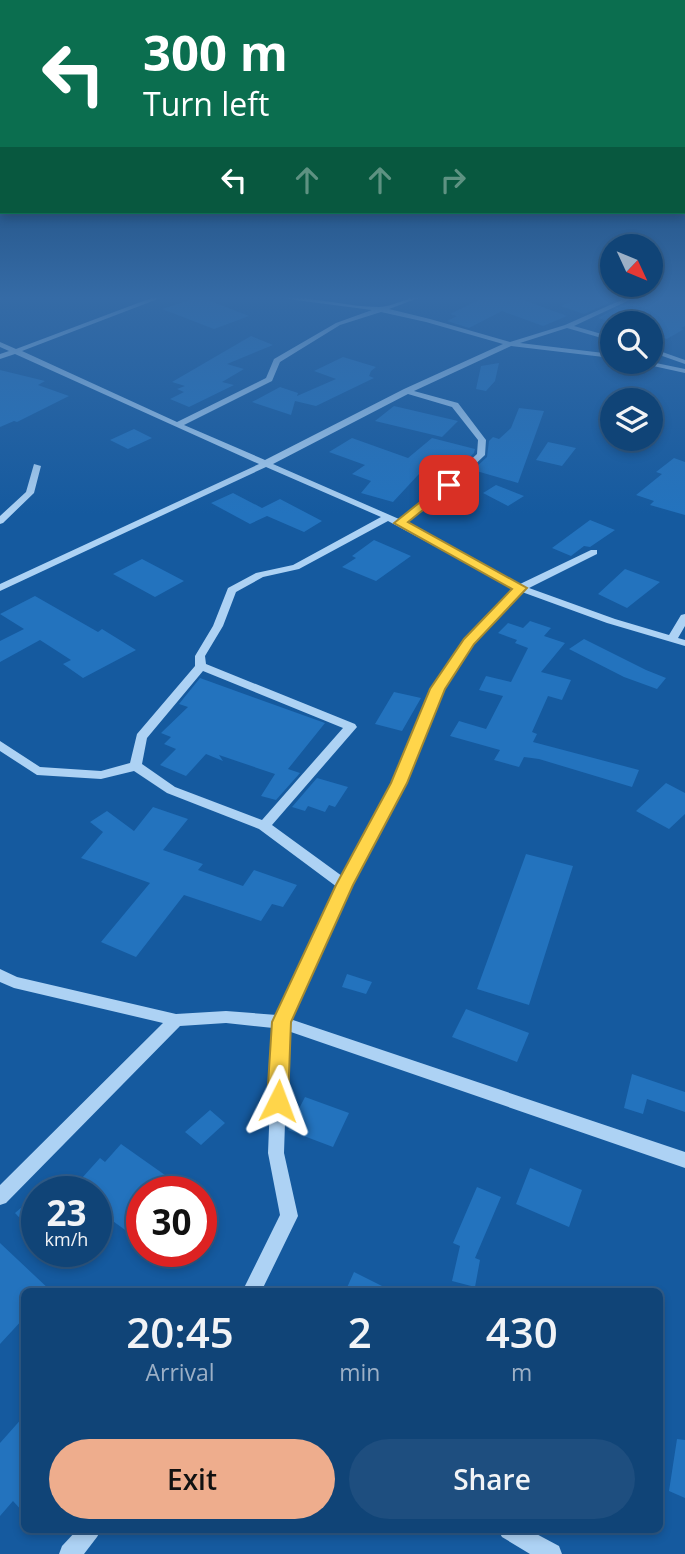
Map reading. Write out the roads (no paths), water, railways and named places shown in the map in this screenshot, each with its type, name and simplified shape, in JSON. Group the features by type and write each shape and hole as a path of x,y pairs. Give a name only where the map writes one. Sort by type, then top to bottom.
{"street":[{"path":"56,370 388,517 520,588 586,613 685,643"},
{"path":"177,425 269,379 273,370"},
{"path":"0,573 3,586 265,464 454,370"},
{"path":"400,523 431,501 481,455 482,440 455,405 407,391"},
{"path":"0,521 30,493 37,466"},
{"path":"136,766 141,737 201,666 200,656 218,626 232,590 260,575 296,567 388,517"},
{"path":"253,1288 289,1216 276,1153 281,1022 344,885 399,783 438,689 469,642 520,588 594,552"},
{"path":"673,639 685,618"},
{"path":"201,666 351,727 264,826"},
{"path":"0,745 37,771 101,775 136,766 171,790 264,826 344,885"},
{"path":"0,975 13,982 176,1020 226,1017 281,1022 685,1160"},
{"path":"0,1197 176,1020"},
{"path":"70,1554 88,1533"},
{"path":"514,1533 551,1554"}]}
